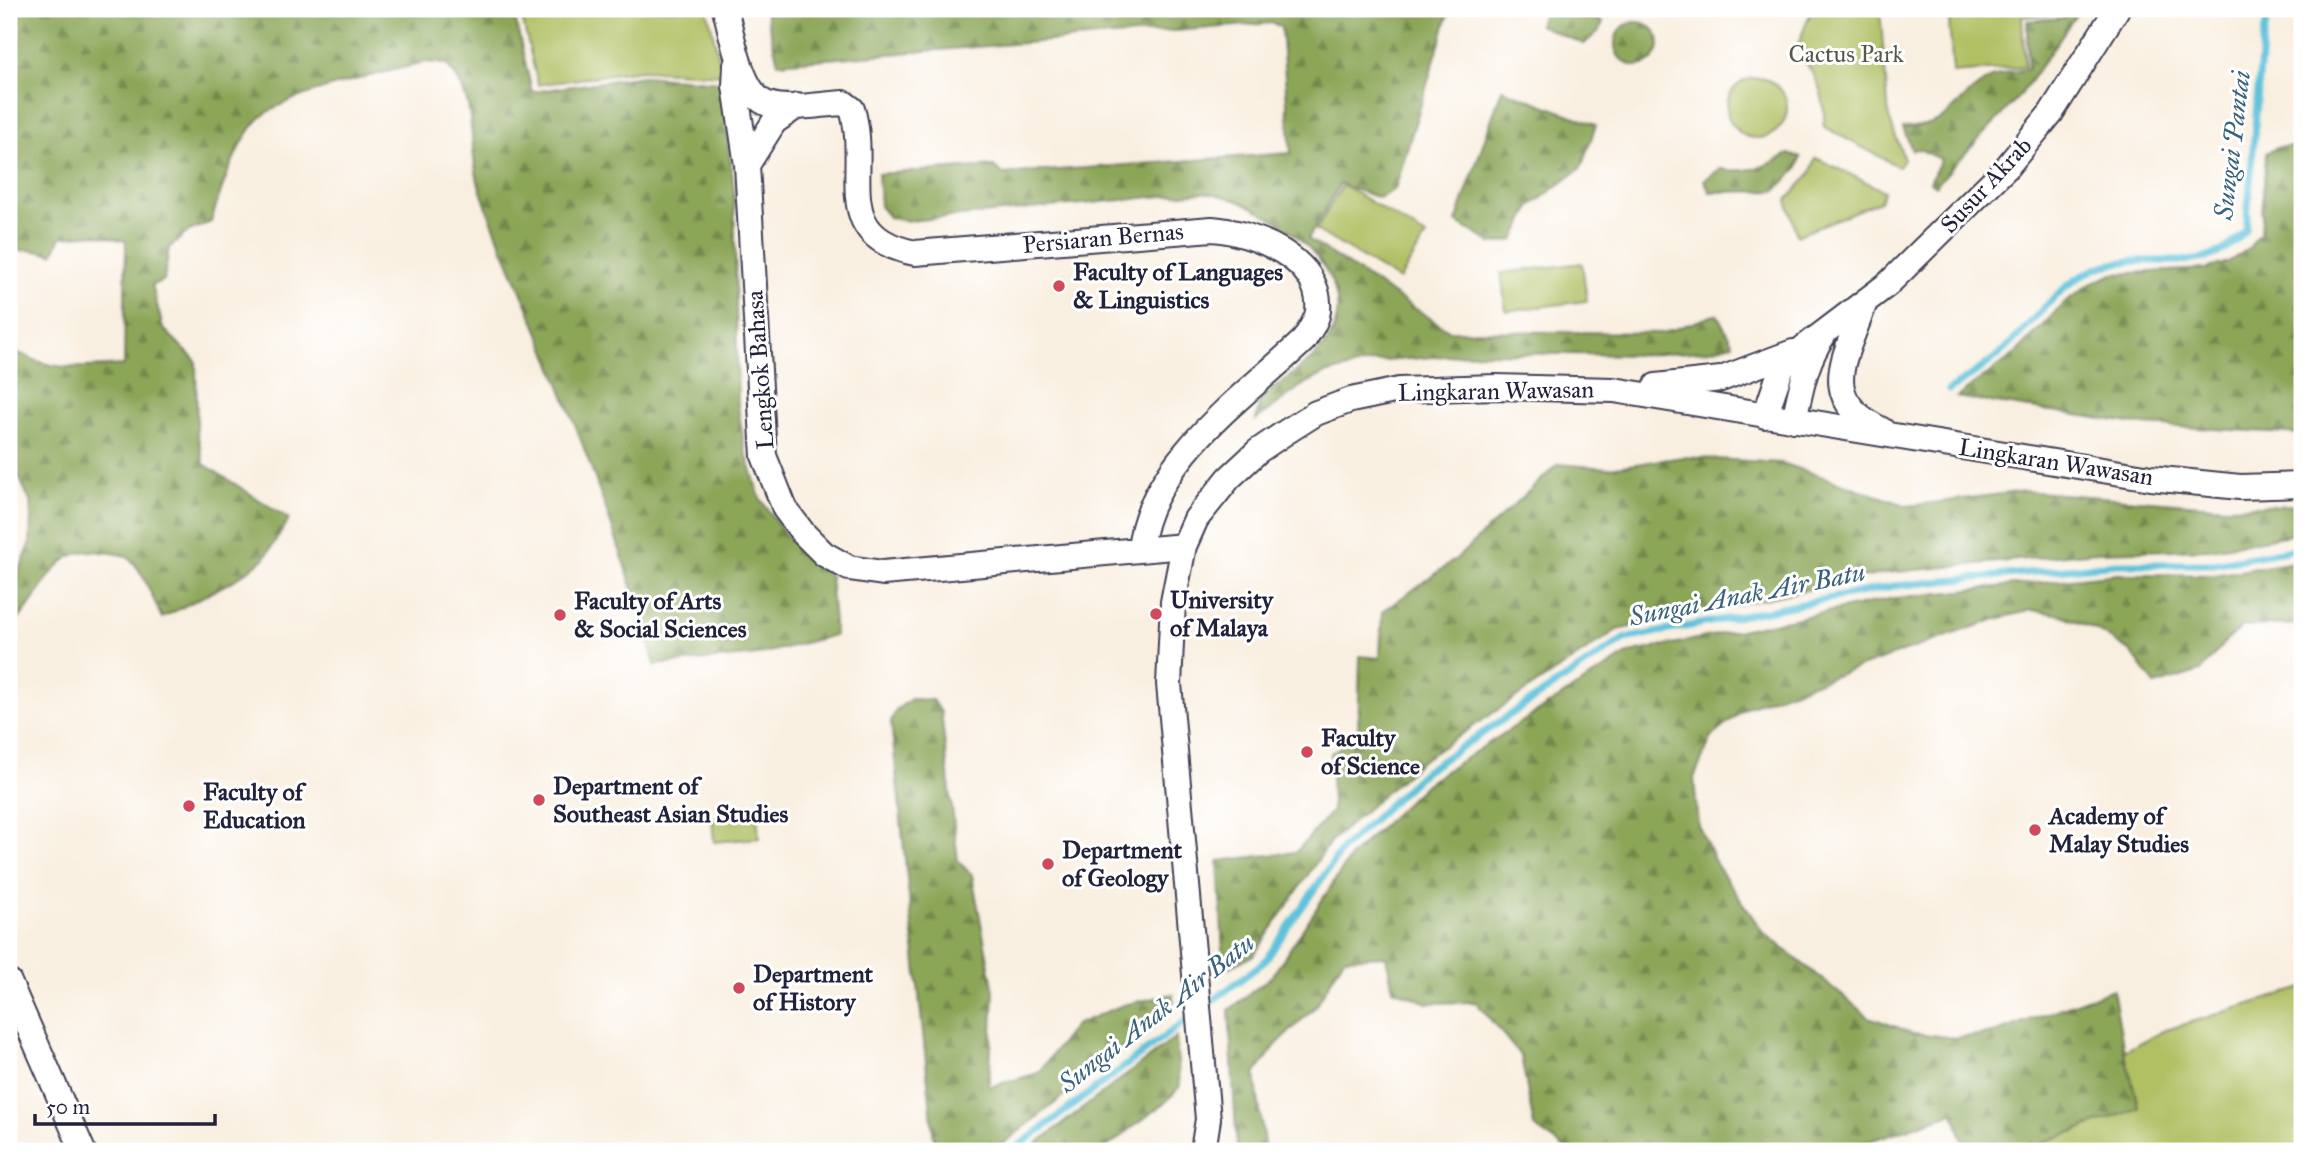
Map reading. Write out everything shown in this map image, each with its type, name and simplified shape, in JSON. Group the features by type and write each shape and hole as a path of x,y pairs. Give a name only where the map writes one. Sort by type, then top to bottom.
{"street":[{"name":"Persiaran Bernas","path":"726,9 747,82 756,96 766,104 797,106 844,103 852,109 865,227 883,244 915,253 1212,229 1259,239 1302,268 1318,298 1318,313 1313,325 1304,340 1203,432 1180,460 1151,509 1142,529 1140,548"},
{"name":"Susur Akrab","path":"1765,416 1781,369 1799,349 1823,335 1909,265 2006,168 2051,113 2117,9"},
{"name":"Lengkok Bahasa","path":"738,57 735,86 747,165 764,456 786,509 803,533 824,554 849,568 883,573 1184,546"},
{"path":"747,165 774,122 797,106"},
{"path":"1866,302 1846,355 1840,392 1847,407 1862,420 1894,436"},
{"name":"Susur Akrab","path":"1794,421 1811,353 1823,335"},
{"path":"1614,390 1721,379 1799,349"},
{"name":"Lingkaran Wawasan","path":"1203,1151 1209,1119 1169,684 1173,602 1184,546 1196,519 1213,495 1258,451 1317,413 1351,400 1399,390 1614,390 1794,421 2209,485 2276,488 2302,485"},
{"path":"9,982 83,1151"}],"green space":[{"path":"9,9 513,9 532,92 643,76 721,82 734,189 738,407 745,450 760,498 784,533 830,576 835,635 757,655 655,665 632,586 592,469 479,185 471,122 464,93 446,64 425,62 312,93 271,110 258,120 236,155 211,222 189,231 169,248 164,280 152,285 163,328 196,361 197,433 204,464 289,519 264,559 233,581 162,618 132,561 118,554 84,552 71,556 59,565 9,629 9,587 17,576 30,545 31,518 30,501 9,455 9,347 51,365 124,365 126,241 95,234 61,237 53,254 30,250 9,251"},
{"path":"520,9 707,9 723,75 640,70 538,85"},
{"path":"765,9 1450,9 1395,189 1379,198 1340,184 1308,239 1450,331 1664,333 1717,314 1733,344 1705,351 1645,355 1481,353 1373,362 1324,374 1301,386 1256,420 1260,399 1310,360 1327,342 1332,334 1337,308 1333,284 1320,261 1301,240 1277,222 1252,207 1204,192 909,221 890,218 880,206 878,174 994,166 1003,174 1291,153 1281,27 1273,23 778,63"},
{"path":"1544,9 1584,9 1583,14 1603,22 1600,30 1584,44 1539,25"},
{"name":"Cactus Park","path":"1812,9 1880,9 1889,118 1904,159 1899,167 1824,127 1823,101 1818,85 1805,62 1806,51 1797,47"},
{"path":"1948,9 2064,9 2065,14 2022,17 2025,67 1953,73"},
{"path":"2068,9 2080,9 2022,93 1935,186 1930,182 1941,159 1919,149 1912,150 1903,128 1933,123 1990,78 2028,69 2027,21 2063,18 2069,15"},
{"path":"1637,22 1652,29 1659,44 1652,59 1637,66 1622,59 1615,44 1622,29"},
{"path":"1751,78 1763,78 1782,91 1787,108 1785,120 1774,133 1763,138 1751,138 1732,125 1727,114 1727,102 1740,83"},
{"path":"1502,89 1596,125 1581,168 1531,206 1514,240 1493,244 1456,222"},
{"path":"2302,146 2302,434 2143,425 1957,397 2015,354 2065,302 2090,284 2113,274 2206,269 2228,262 2248,249 2261,233 2266,153 2279,147"},
{"path":"1788,154 1801,157 1797,169 1775,191 1710,192 1704,180 1720,169 1738,171 1756,168"},
{"path":"1816,158 1884,191 1880,201 1797,236 1787,200 1810,174"},
{"path":"1343,185 1426,236 1399,280 1316,230"},
{"path":"1582,263 1587,301 1506,311 1501,273"},
{"path":"1683,457 1782,463 1908,506 2024,491 2226,507 2302,505 2302,533 2211,549 2097,552 1886,573 1617,630 1420,762 1330,842 1254,955 1224,970 1218,861 1296,852 1332,811 1331,753 1358,735 1360,656 1380,658 1382,612 1456,559 1558,464 1609,468"},
{"path":"2302,561 2302,624 2243,626 2223,644 2201,671 2155,685 2131,652 2096,630 2062,615 2032,610 1996,619 1747,707 1712,736 1694,778 1698,825 1716,864 1763,932 1869,1017 1913,1033 1956,1038 1994,1033 2113,989 2124,1051 2139,1108 2041,1143 2039,1151 1966,1151 1954,1113 1840,1151 1569,1151 1534,1127 1521,1056 1476,1002 1427,1003 1393,989 1386,956 1344,958 1316,1006 1276,1045 1255,1074 1265,1151 1237,1151 1229,1010 1272,976 1351,856 1427,783 1629,653 1895,598 2118,574 2214,575"},
{"path":"911,699 932,700 941,712 958,861 972,875 994,992 989,1087 1038,1073 1075,1025 1123,1005 1173,994 1174,1009 994,1151 920,1151 934,1141 891,722 896,710"},
{"path":"757,816 759,838 714,842 712,819"},
{"path":"2302,988 2302,1151 2039,1151 2041,1143 2139,1108 2124,1051 2163,1031"},
{"path":"1176,1037 1180,1086 1168,1100 1102,1151 1027,1151"}],"waterway":[{"name":"Sungai Pantai","path":"1949,390 1997,356 2061,291 2090,271 2126,262 2181,261 2214,255 2246,230 2262,44 2269,9"},
{"name":"Sungai Anak Air Batu","path":"1203,1008 1264,962 1343,848 1424,772 1624,639 1893,586 2117,564 2214,564 2302,548"},
{"name":"Sungai Anak Air Batu","path":"1012,1151 1193,1015"}],"place":[{"name":"Faculty of Languages & Linguistics","path":"1059,286"},
{"name":"University of Malaya","path":"1156,614"},
{"name":"Faculty of Arts & Social Sciences","path":"560,615"},
{"name":"Faculty of Science","path":"1307,752"},
{"name":"Department of Southeast Asian Studies","path":"539,800"},
{"name":"Faculty of Education","path":"189,806"},
{"name":"Academy of Malay Studies","path":"2035,830"},
{"name":"Department of Geology","path":"1048,864"},
{"name":"Department of History","path":"739,988"}]}
